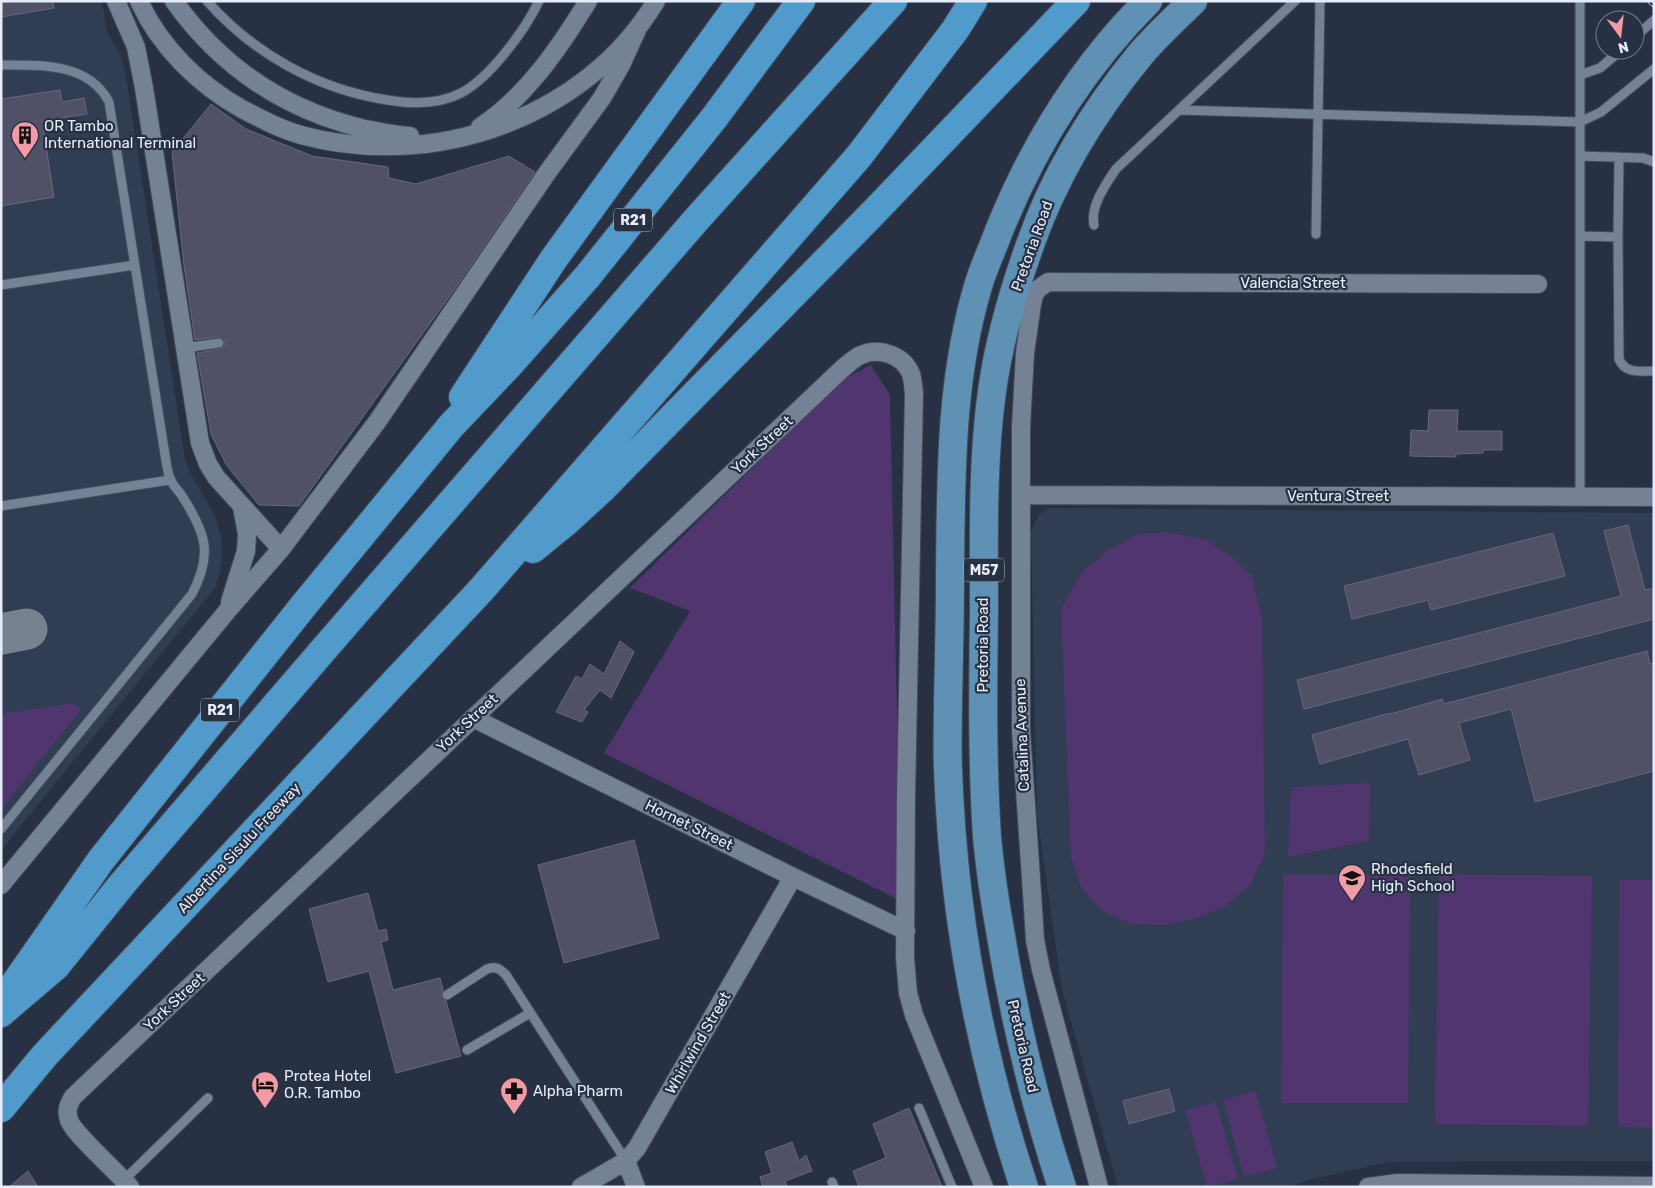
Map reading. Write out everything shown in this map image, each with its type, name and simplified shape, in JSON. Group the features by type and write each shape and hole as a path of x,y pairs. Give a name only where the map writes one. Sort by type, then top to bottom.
{"highway":[{"path":"451,426 458,406 468,388 553,260 741,1"},
{"name":"R21","path":"1,1003 101,860 304,605 451,426 588,277 714,118 801,1"},
{"path":"1,1013 56,966 123,883 318,656 696,220 892,1"},
{"path":"481,590 858,156 955,30 973,1"},
{"path":"481,590 566,522 602,489 882,204 1076,1"},
{"name":"Albertina Sisulu Freeway","path":"1,1108 45,1055 481,590"}],"main road":[{"name":"M57","path":"1024,1187 995,1092 978,1016 962,923 952,839 948,766 952,448 957,386 979,282 1013,197 1030,161 1068,98 1093,62 1124,25 1148,1"},
{"name":"Pretoria Road","path":"1062,1187 1043,1130 1027,1070 1004,959 994,898 988,838 983,749 984,549 987,437 992,390 1006,323 1018,280 1044,207 1095,116 1141,54 1193,1"}],"street":[{"path":"116,1 139,58 197,429 203,454 216,477 281,549"},
{"path":"139,1 156,32 188,69 217,94 234,105 274,126 302,135 338,142 374,145 402,146 461,138 500,127 547,104 577,86 602,67 637,30"},
{"path":"174,1 187,20 226,59 253,80 300,108 333,121 401,136 461,138 497,115 523,92 588,1"},
{"path":"1,885 228,610 281,549 377,422 547,173 602,98 637,30 656,1"},
{"name":"Valencia Street","path":"1048,282 1538,284"},
{"name":"Catalina Avenue","path":"1048,282 1042,285 1034,295 1025,353 1021,427 1021,731 1036,940 1047,996 1099,1187"},
{"name":"York Street","path":"127,1183 72,1127 67,1112 73,1097 842,369 861,355 882,352 900,358 911,374 914,393 906,786 906,931"},
{"name":"Ventura Street","path":"1022,495 1654,497"},
{"path":"228,610 246,551 247,534 242,507"},
{"name":"Hornet Street","path":"473,718 792,877 906,931"},
{"name":"Whirlwind Street","path":"581,1187 626,1162 646,1134 792,877"},
{"path":"906,931 906,978 910,1006 984,1187"},
{"path":"626,1162 636,1187"},
{"path":"1368,1187 1398,1183 1654,1186"}],"lane":[{"path":"208,1 240,34 271,57 306,77 364,96 421,103 441,100 460,93 482,77 518,35 539,1"},
{"path":"1094,225 1093,213 1108,181 1116,169 1295,1"},
{"path":"1316,234 1320,1"},
{"path":"1580,1 1580,497"},
{"path":"1580,75 1600,68 1609,60"},
{"path":"1,829 192,594 203,562 204,539 195,516 170,480 111,111 106,95 91,79 74,72 39,66 3,65"},
{"path":"1179,110 1580,122 1601,112 1654,69"},
{"path":"1580,156 1643,158 1654,162"},
{"path":"1619,157 1619,359 1625,368 1629,370 1654,371"},
{"path":"1581,236 1618,237"},
{"path":"1,285 135,264"},
{"path":"185,348 219,343"},
{"path":"1,506 170,480"},
{"path":"447,995 487,969 499,968 506,975 626,1162"},
{"path":"466,1050 530,1013"},
{"path":"127,1183 168,1135 208,1098"},
{"path":"919,1108 952,1187"}],"shaded area":[{"path":"1,1 102,1 107,32 120,54 125,70 185,460 192,476 215,515 221,538 222,556 215,588 1,850"},
{"path":"871,365 890,395 901,901 604,753 690,611 630,588 842,380"},
{"name":"Rhodesfield High School","path":"1050,508 1654,513 1654,1161 1388,1162 1308,1180 1290,1187 1118,1187 1062,990 1037,815 1031,531 1039,514"},
{"path":"1167,532 1206,540 1231,556 1252,576 1262,619 1265,853 1250,885 1226,906 1196,918 1165,925 1131,924 1102,911 1081,888 1071,857 1061,609 1081,573 1108,550 1138,534"},
{"path":"73,703 81,710 1,809 1,714"},
{"path":"1370,783 1369,841 1288,857 1291,787"},
{"path":"1283,874 1410,875 1408,1103 1281,1103"},
{"path":"1439,874 1592,876 1588,1126 1435,1124"},
{"path":"1619,880 1654,880 1654,1128 1618,1127"},
{"path":"1256,1091 1277,1168 1244,1177 1223,1100"},
{"path":"1216,1102 1238,1179 1207,1187 1185,1110"}],"building":[{"path":"1,1 53,1 54,8 1,17"},
{"name":"OR Tambo International Terminal","path":"60,90 62,102 84,98 87,114 42,121 54,197 1,206 1,99"},
{"path":"211,104 246,129 312,156 388,167 389,178 416,184 509,156 535,172 454,290 299,506 259,505 227,466 211,434 197,353 220,349 225,346 225,343 224,339 219,337 195,340 184,266 172,152"},
{"path":"1429,410 1458,410 1457,431 1502,431 1502,450 1483,450 1483,453 1456,454 1456,457 1410,456 1411,430 1428,431"},
{"path":"1628,525 1645,590 1654,588 1654,619 1304,709 1297,680 1621,596 1604,531"},
{"path":"1553,533 1565,576 1431,610 1428,600 1352,619 1344,586"},
{"path":"620,641 634,652 611,698 600,690 584,710 588,712 582,722 556,712 576,676 582,679 590,664 604,674"},
{"path":"1647,651 1650,664 1654,663 1654,771 1535,802 1511,709 1459,723 1470,760 1419,775 1408,739 1320,764 1312,735 1442,699 1444,704"},
{"path":"634,840 659,938 564,963 538,865"},
{"path":"368,893 378,931 386,929 388,940 381,942 393,990 440,978 443,990 441,996 446,1001 461,1056 396,1073 369,971 328,982 309,909"},
{"path":"1169,1089 1175,1111 1129,1124 1123,1101"},
{"path":"909,1108 942,1187 859,1187 853,1171 886,1158 873,1124"},
{"path":"792,1142 799,1161 806,1155 812,1171 785,1181 787,1187 763,1187 760,1177 772,1173 765,1152"},
{"path":"28,1171 38,1187 9,1187"}],"taxiway":[{"path":"1,634 27,629"}],"railway":[{"path":"1650,1 1654,5"}],"place":[{"name":"OR Tambo International Terminal","path":"25,159"},
{"name":"Rhodesfield High School","path":"1352,902"},
{"name":"Protea Hotel O.R. Tambo","path":"265,1109"},
{"name":"Alpha Pharm","path":"514,1115"}]}
